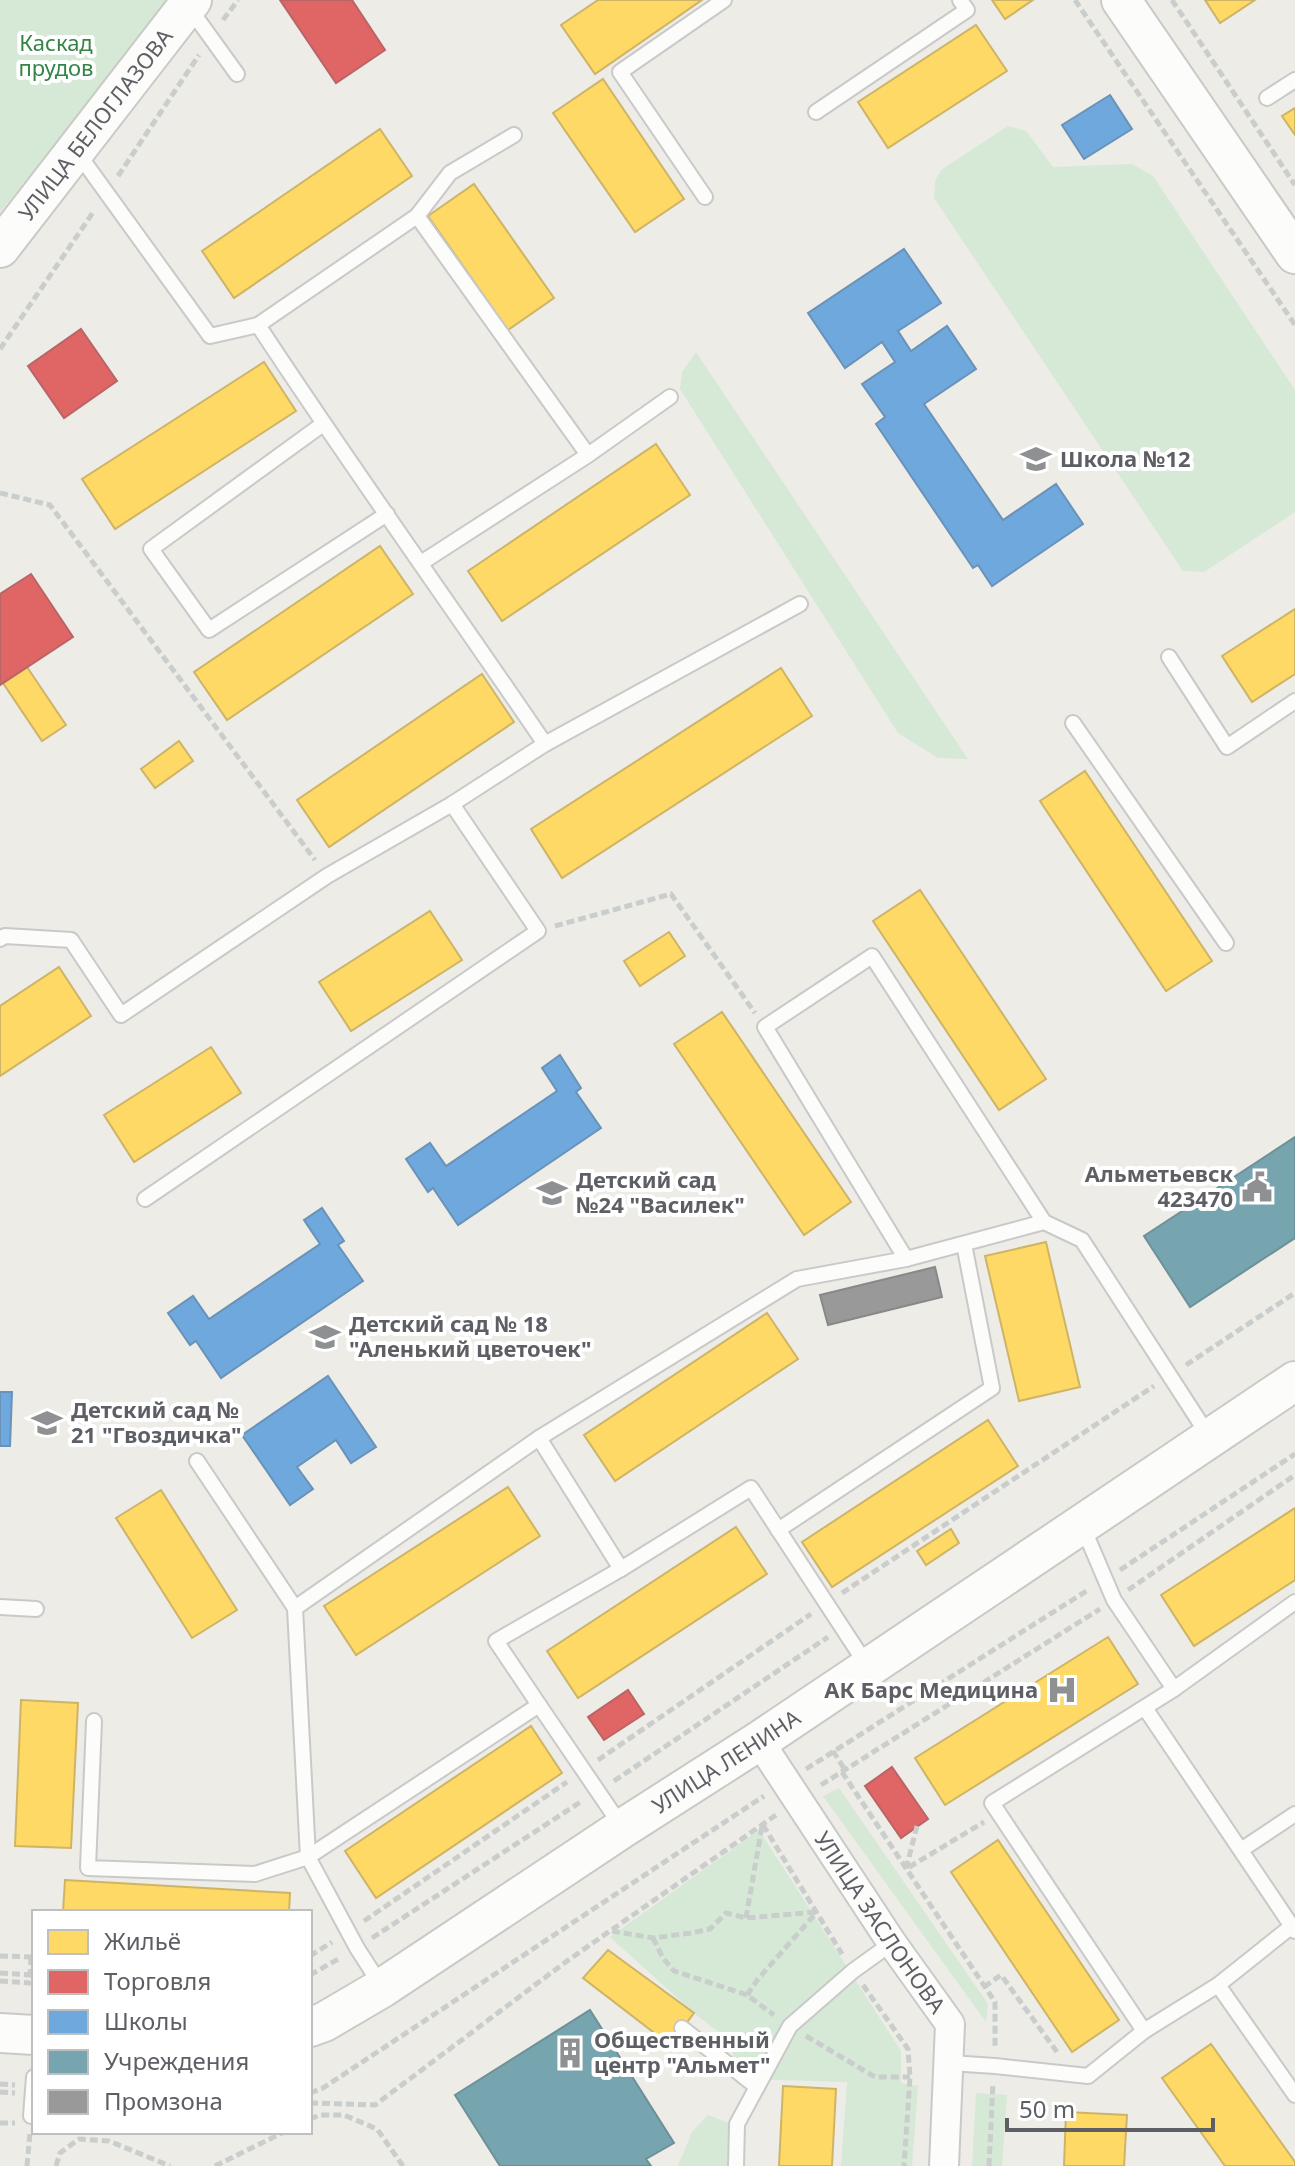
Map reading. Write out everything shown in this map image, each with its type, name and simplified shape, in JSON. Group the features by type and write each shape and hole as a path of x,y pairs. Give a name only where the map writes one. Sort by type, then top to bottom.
{"main road":[{"path":"1121,0 1295,254"},
{"name":"УЛИЦА БЕЛОГЛАЗОВА","path":"0,248 190,3"},
{"name":"УЛИЦА ЛЕНИНА","path":"312,2026 382,1988 759,1741 1295,1381"},
{"path":"0,2033 32,2035"}],"street":[{"name":"УЛИЦА ЗАСЛОНОВА","path":"759,1741 892,1943 950,2024 944,2166"}],"lane":[{"path":"705,197 620,72 724,0"},
{"path":"816,112 967,10 960,0"},
{"path":"190,3 237,74"},
{"path":"1267,98 1295,80"},
{"path":"76,151 210,336 258,325 417,216 450,173 514,135"},
{"path":"417,216 588,455"},
{"path":"258,325 545,744"},
{"path":"421,563 588,455 670,397"},
{"path":"323,424 151,549 209,630 387,514"},
{"path":"0,939 5,936 71,940 121,1015 327,876 452,804 545,744 800,604"},
{"path":"1169,657 1227,747 1295,701"},
{"path":"1073,723 1226,943"},
{"path":"145,1199 538,931 452,804"},
{"path":"906,1259 765,1027 872,956 1044,1222 1082,1240 1210,1438"},
{"path":"295,1608 539,1438 797,1279 906,1259 1044,1222"},
{"path":"778,1530 992,1388 964,1244"},
{"path":"539,1438 621,1569"},
{"path":"197,1461 295,1608 308,1857 382,1988"},
{"path":"623,1828 496,1641 621,1569 751,1488 868,1667"},
{"path":"1081,1524 1114,1600 1174,1689"},
{"path":"1144,2031 992,1803 1174,1689 1295,1602"},
{"path":"0,1607 36,1609"},
{"path":"94,1721 88,1868 255,1874 308,1857 539,1705"},
{"path":"950,2063 1088,2076 1144,2031 1218,1985 1294,1928 1145,1708"},
{"path":"1241,1850 1295,1814"},
{"path":"736,2166 737,2124 790,2026 853,1971 892,1943"},
{"path":"1218,1985 1295,2095"},
{"path":"682,2028 757,2087"},
{"path":"31,2116 32,2103"}],"path":[{"path":"1075,0 1295,325"},
{"path":"1172,0 1295,185"},
{"path":"0,493 50,505 327,876"},
{"path":"538,931 671,894 765,1027"},
{"path":"312,1955 825,1604 1295,1293"},
{"path":"312,2103 375,2105 611,1931 797,1800 1114,1600 1295,1475"},
{"path":"312,1974 357,1948 598,1791 842,1628"},
{"path":"833,1751 906,1869 995,2002 989,2166"},
{"path":"906,1869 987,1819 1003,1819"},
{"path":"746,1918 763,1825"},
{"path":"906,1869 917,1826"},
{"path":"611,1931 653,1938 710,1929 726,1913 746,1918 817,1912 747,1995"},
{"path":"653,1938 674,1971 747,1995 790,2026 875,2077 910,2077"},
{"path":"0,1956 32,1957"},
{"path":"0,1973 32,1975 30,1983 0,1981"},
{"path":"984,1987 1001,1975 1074,2075"},
{"path":"312,2118 344,2115 377,2129 403,2166"},
{"path":"27,2166 31,2116"},
{"path":"215,2166 280,2134"},
{"path":"56,2166 60,2153 79,2139 109,2141 170,2166"}],"green space":[{"name":"Каскад прудов","path":"0,0 173,0 0,212"},
{"path":"1008,126 1026,131 1053,167 1132,164 1153,176 1295,390 1295,512 1204,572 1183,571 934,198 935,181 941,170"},
{"path":"696,352 968,759 938,758 898,733 680,389 682,372"},
{"path":"839,1788 988,2004 986,2022 823,1796"},
{"path":"759,1830 901,2051 901,2083 918,2086 912,2166 841,2166 847,2082 744,2079 725,2037 610,1937"},
{"path":"976,2093 1007,2095 1002,2166 972,2166"},
{"path":"708,2115 729,2123 727,2166 678,2166 692,2132"}],"building: Жильё":[{"path":"598,0 702,0 595,74 561,25"},
{"path":"992,0 1033,0 1005,19"},
{"path":"1205,0 1255,0 1220,23"},
{"path":"976,25 1007,71 888,148 858,102"},
{"path":"603,79 684,199 635,232 553,113"},
{"path":"1295,108 1295,135 1282,116"},
{"path":"380,129 412,176 234,298 202,251"},
{"path":"474,184 554,298 508,330 428,216"},
{"path":"264,362 296,411 115,529 82,479"},
{"path":"656,444 690,495 502,621 468,571"},
{"path":"380,546 413,594 227,720 194,672"},
{"path":"1295,609 1295,674 1252,702 1222,656"},
{"path":"27,667 66,725 42,741 3,683"},
{"path":"781,668 812,716 562,878 531,829"},
{"path":"482,674 514,722 329,847 297,800"},
{"path":"179,741 193,761 155,788 141,769"},
{"path":"1085,771 1212,961 1166,991 1040,801"},
{"path":"920,890 1046,1079 999,1110 873,921"},
{"path":"430,911 462,960 351,1031 319,982"},
{"path":"669,932 685,956 640,986 624,961"},
{"path":"59,967 91,1016 0,1076 0,1006"},
{"path":"722,1012 851,1202 804,1235 674,1044"},
{"path":"211,1047 241,1093 134,1162 104,1115"},
{"path":"1046,1242 1080,1387 1019,1401 985,1256"},
{"path":"767,1313 798,1359 615,1481 584,1435"},
{"path":"988,1420 1018,1466 832,1587 802,1542"},
{"path":"508,1487 540,1536 356,1655 324,1606"},
{"path":"161,1490 237,1610 192,1638 116,1518"},
{"path":"1295,1508 1295,1580 1194,1646 1161,1595"},
{"path":"736,1527 767,1574 578,1698 547,1651"},
{"path":"951,1529 959,1543 926,1565 917,1551"},
{"path":"1108,1637 1138,1684 945,1805 915,1758"},
{"path":"21,1700 78,1703 71,1848 15,1846"},
{"path":"531,1726 562,1773 376,1898 345,1851"},
{"path":"998,1840 1119,2020 1072,2052 951,1872"},
{"path":"65,1880 290,1893 289,1910 63,1910"},
{"path":"608,1950 694,2013 670,2045 583,1978"},
{"path":"1211,2044 1295,2166 1225,2166 1162,2078"},
{"path":"783,2086 836,2089 832,2166 779,2166"},
{"path":"1066,2112 1127,2115 1124,2166 1064,2166"}],"building: Торговля":[{"path":"280,0 352,0 385,50 336,83"},
{"path":"81,329 117,381 64,418 28,366"},
{"path":"31,574 73,637 0,685 0,594"},
{"path":"628,1690 644,1714 604,1740 588,1717"},
{"path":"892,1767 928,1819 901,1838 865,1786"}],"building: Школы":[{"path":"1110,95 1132,129 1084,159 1062,125"},
{"path":"904,249 941,303 898,331 911,351 947,326 976,369 924,404 1003,520 1056,484 1083,524 992,586 978,565 973,568 876,424 885,417 862,384 895,362 882,342 845,368 808,313"},
{"path":"560,1055 581,1088 576,1092 601,1128 458,1225 433,1188 428,1192 406,1159 430,1143 446,1166 557,1091 542,1068"},
{"path":"322,1208 344,1241 338,1245 363,1281 221,1378 196,1341 190,1345 168,1313 193,1296 209,1319 320,1244 304,1220"},
{"path":"328,1376 376,1447 351,1463 336,1440 297,1467 313,1489 290,1505 242,1435"},
{"path":"0,1392 12,1392 10,1446 0,1446"}],"building: Учреждения":[{"name":"Альметьевск 423470","path":"1295,1137 1295,1238 1190,1307 1144,1236"},
{"name":"Общественный центр \"Альмет\"","path":"590,2010 674,2143 646,2159 651,2166 500,2166 455,2095"}],"building: Промзона":[{"path":"935,1267 942,1297 828,1325 820,1295"}],"place":[{"name":"Школа №12","path":"1036,459"},
{"name":"Альметьевск 423470","path":"1257,1187"},
{"name":"Детский сад №24 \"Василек\"","path":"552,1193"},
{"name":"Детский сад № 18 \"Аленький цветочек\"","path":"325,1337"},
{"name":"Детский сад № 21 \"Гвоздичка\"","path":"47,1423"},
{"name":"АК Барс Медицина","path":"1062,1690"},
{"name":"Общественный центр \"Альмет\"","path":"570,2053"}]}
